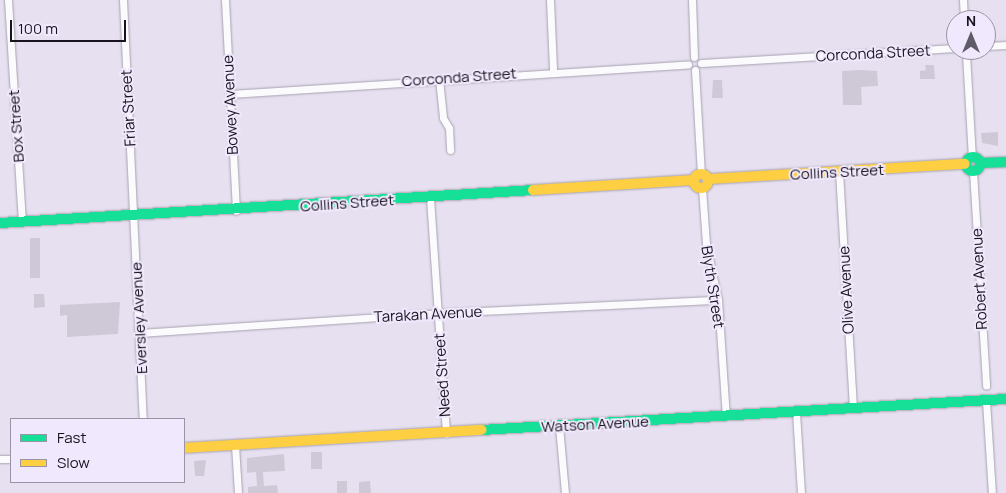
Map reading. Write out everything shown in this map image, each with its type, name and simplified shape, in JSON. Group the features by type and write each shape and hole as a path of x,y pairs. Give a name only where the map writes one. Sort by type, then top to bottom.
{"street":[{"name":"Box Street","path":"8,0 22,222"},
{"name":"Friar Street","path":"123,0 134,216"},
{"name":"Bowey Avenue","path":"224,0 236,211"},
{"path":"550,0 553,70"},
{"path":"692,0 694,57 688,64 695,70"},
{"name":"Corconda Street","path":"701,63 946,49"},
{"path":"694,57 701,63 695,70 702,188"},
{"name":"Robert Avenue","path":"967,60 986,386"},
{"name":"Corconda Street","path":"230,94 553,70 688,64"},
{"path":"439,79 443,118 449,128 450,150"},
{"name":"Collins Street","path":"0,223 236,211 701,178 1006,162"},
{"name":"Olive Avenue","path":"840,172 853,408"},
{"name":"Blyth Street","path":"702,188 706,244 718,300 726,416"},
{"name":"Need Street","path":"430,198 446,433"},
{"name":"Eversley Avenue","path":"134,216 143,418"},
{"name":"Tarakan Avenue","path":"139,333 438,313 718,300"},
{"name":"Watson Avenue","path":"185,448 1006,400"},
{"path":"986,401 992,493"},
{"path":"796,412 801,493"},
{"path":"559,426 565,493"},
{"path":"235,445 238,493"}],"building":[{"path":"925,65 934,65 935,79 920,79 920,71 926,70"},
{"path":"842,71 877,71 878,86 861,87 862,105 843,105"},
{"path":"713,80 722,80 723,98 712,98"},
{"path":"998,132 998,146 982,143 981,133"},
{"path":"30,238 40,238 40,278 30,278"},
{"path":"34,294 44,294 45,307 34,308"},
{"path":"120,302 118,334 67,337 67,315 60,316 60,305"},
{"path":"311,452 322,452 322,469 311,469"},
{"path":"284,454 285,471 263,472 264,486 277,485 278,493 248,493 248,487 257,486 256,472 247,473 247,458"},
{"path":"206,460 204,476 195,476 194,461"},
{"path":"337,481 347,481 347,493 337,493"},
{"path":"370,481 371,493 359,493 359,482"}],"traffic: fast":[{"path":"970,157 976,157 980,164 976,171 970,171 966,167 966,161 970,157"},
{"path":"980,163 1006,162"},
{"path":"0,223 533,190"},
{"path":"481,430 1006,399"}],"traffic: slow":[{"path":"709,179 965,164"},
{"path":"698,174 704,174 708,181 704,188 698,188 694,184 694,178 698,174"},
{"path":"533,190 694,180"},
{"path":"185,448 481,430"}]}
